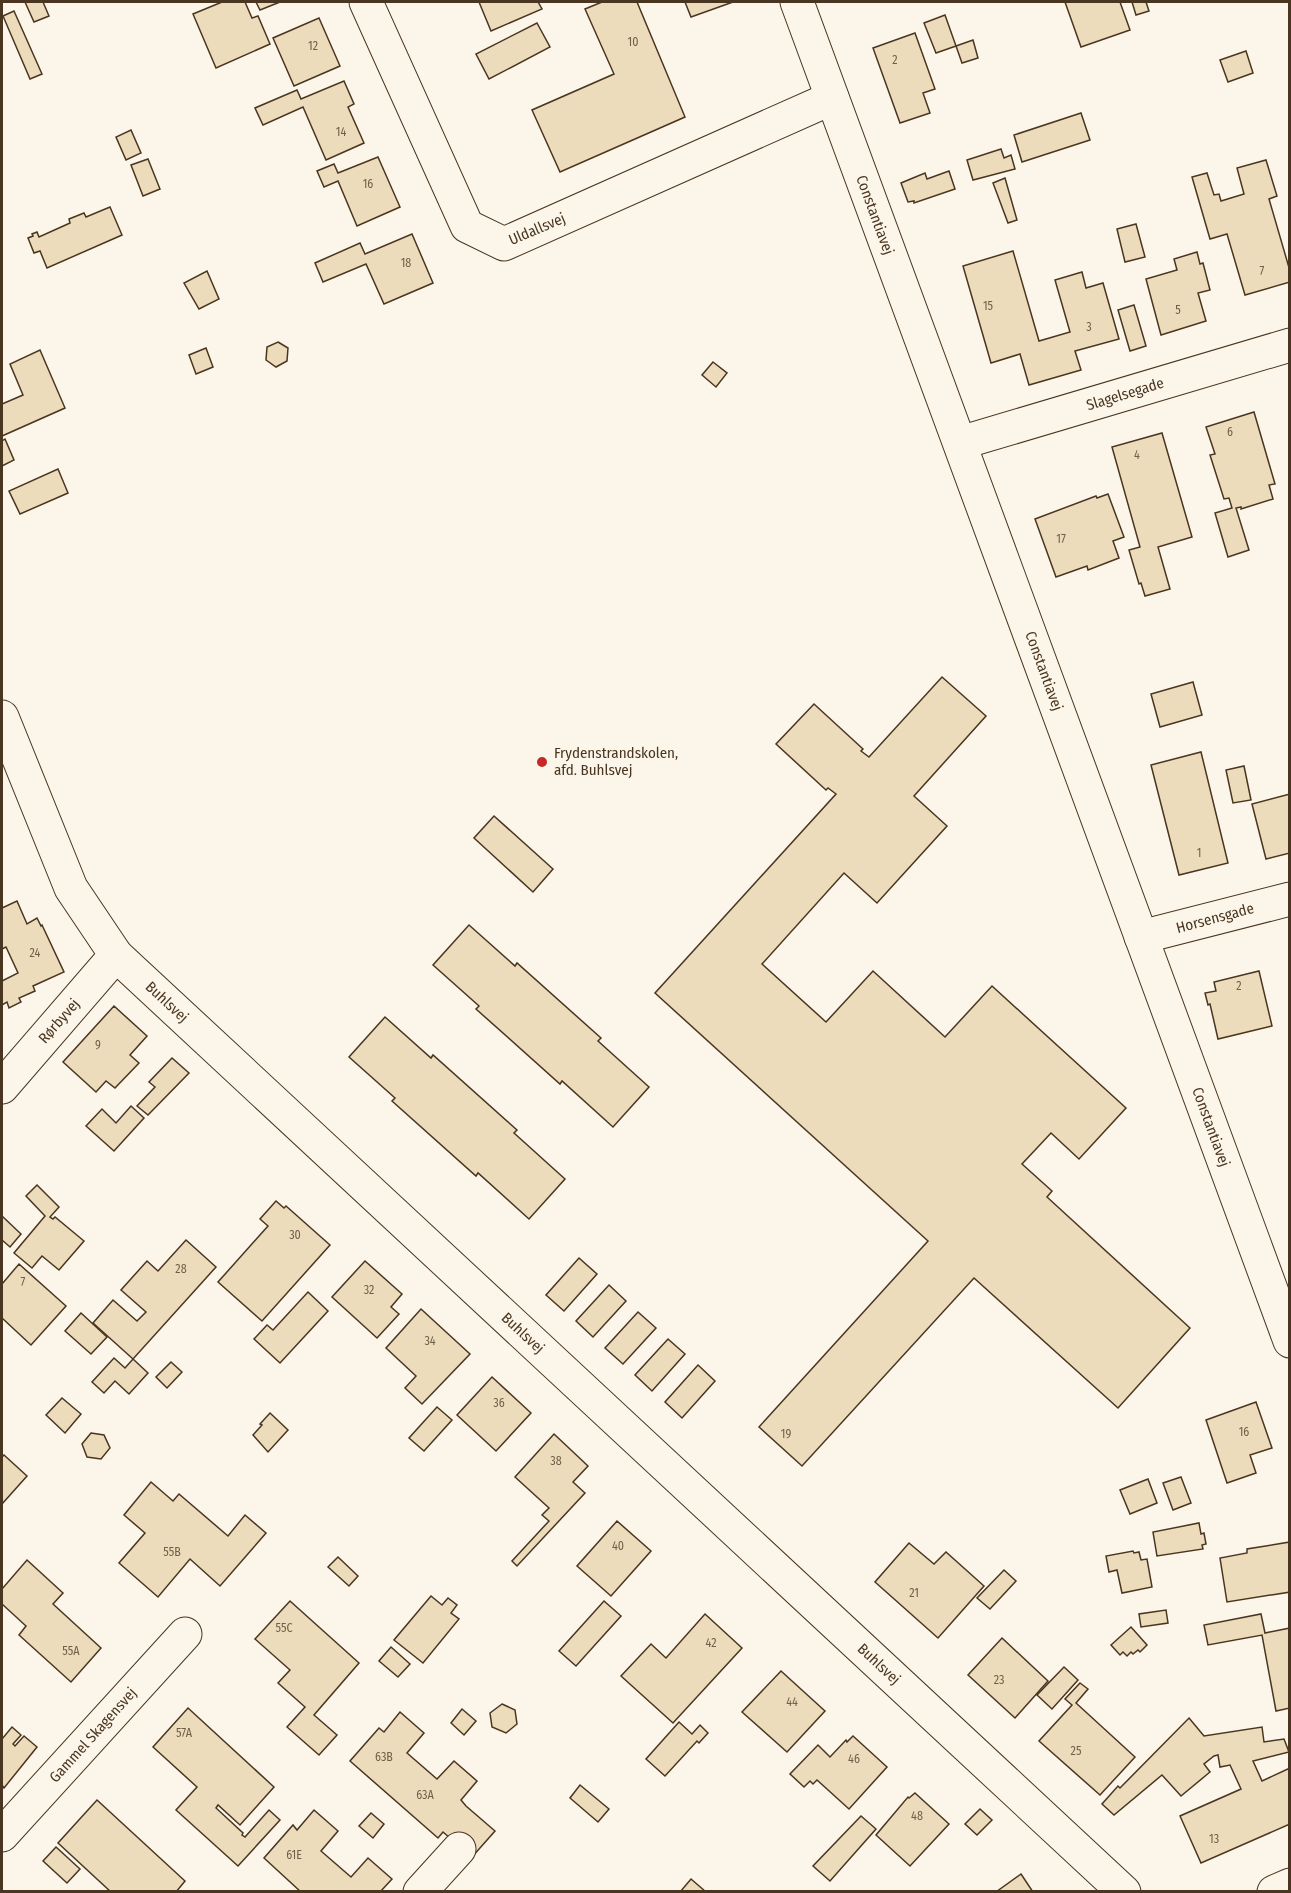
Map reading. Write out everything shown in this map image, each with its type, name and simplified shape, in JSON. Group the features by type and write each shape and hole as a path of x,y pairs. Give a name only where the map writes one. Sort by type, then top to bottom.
{"street":[{"name":"Uldallsvej","path":"366,2 467,226 504,244 832,98"},
{"name":"Constantiavej","path":"797,2 1290,1341"},
{"name":"Slagelsegade","path":"960,443 1290,345"},
{"name":"Buhlsvej","path":"2,717 71,888 116,956 1124,1892"},
{"name":"Horsensgade","path":"1142,938 1290,899"},
{"name":"Rørbyvej","path":"2,1087 116,956"},
{"name":"Gammel Skagensvej","path":"2,1835 184,1634"},
{"path":"420,1892 459,1849"},
{"path":"1274,1892 1290,1885"}],"building":[{"path":"25,2 43,2 49,16 34,22"},
{"path":"222,2 245,2 252,18 258,16 270,44 216,68 193,14"},
{"path":"256,2 280,2 260,10"},
{"path":"479,2 538,2 542,9 491,31"},
{"path":"602,2 637,2 685,117 560,172 532,110 614,74 585,9"},
{"path":"685,2 733,2 691,17"},
{"path":"1065,2 1120,2 1130,30 1081,47"},
{"path":"1132,2 1146,2 1149,11 1136,15"},
{"path":"14,11 42,74 30,79 3,16"},
{"path":"945,15 956,46 936,53 924,23"},
{"path":"319,18 340,66 294,86 273,38"},
{"path":"537,23 550,47 489,79 476,54"},
{"path":"915,33 935,89 923,93 930,113 900,123 873,48"},
{"path":"973,40 978,58 962,63 956,46"},
{"path":"1246,51 1253,73 1228,82 1220,60"},
{"path":"344,81 354,104 348,107 364,143 326,160 303,107 263,125 255,108 297,90 301,99"},
{"path":"1081,113 1090,140 1022,162 1014,135"},
{"path":"131,130 141,153 126,160 116,137"},
{"path":"1001,149 1004,158 1011,155 1015,169 973,180 967,160"},
{"path":"378,157 400,207 357,226 338,181 324,187 317,171 334,164 338,173"},
{"path":"148,159 160,189 143,196 131,165"},
{"path":"1266,160 1277,196 1269,199 1290,271 1290,282 1245,295 1227,234 1210,239 1192,177 1207,173 1214,195 1219,194 1221,201 1244,194 1237,168"},
{"path":"949,171 955,189 914,203 914,201 908,202 901,183 925,173 927,179"},
{"path":"1005,178 1017,220 1008,223 993,183"},
{"path":"110,207 122,235 47,268 40,251 34,253 28,238 33,236 32,234 37,232 39,237 70,223 69,219 84,213 86,217"},
{"path":"1136,224 1145,257 1125,262 1117,229"},
{"path":"412,234 433,283 384,304 366,264 323,282 315,263 360,243 365,254"},
{"path":"1013,251 1039,341 1070,332 1055,280 1082,272 1086,288 1103,283 1119,339 1075,351 1081,370 1029,385 1020,354 991,363 963,266"},
{"path":"1197,252 1200,264 1203,263 1210,290 1198,293 1206,321 1161,335 1146,279 1177,270 1174,259"},
{"path":"207,271 219,299 199,309 184,283"},
{"path":"1134,305 1146,346 1130,351 1118,310"},
{"path":"278,342 288,348 287,361 276,367 266,360 267,347"},
{"path":"206,348 213,367 196,374 189,355"},
{"path":"40,350 65,408 2,436 2,404 23,395 10,364"},
{"path":"713,362 727,373 716,387 702,375"},
{"path":"1254,412 1275,484 1269,485 1273,499 1241,509 1241,507 1236,508 1249,550 1228,557 1215,513 1232,508 1229,498 1224,499 1210,455 1215,454 1206,427"},
{"path":"1162,433 1192,537 1158,547 1170,589 1145,596 1129,550 1140,547 1112,447"},
{"path":"5,439 14,460 2,466 2,441"},
{"path":"58,469 68,493 20,514 9,491"},
{"path":"1108,494 1124,537 1113,541 1119,558 1088,570 1087,566 1056,577 1035,519 1096,496 1097,498"},
{"path":"942,677 986,716 914,796 947,826 877,903 844,873 762,964 826,1022 873,971 945,1037 992,986 1126,1108 1079,1159 1051,1133 1022,1164 1052,1191 1047,1197 1190,1328 1118,1408 974,1278 802,1466 759,1427 928,1241 655,993 836,794 828,788 826,790 776,744 814,704 869,757"},
{"path":"1193,682 1202,715 1160,727 1151,694"},
{"path":"1201,752 1228,863 1179,875 1151,765"},
{"path":"1244,766 1251,800 1233,803 1226,770"},
{"path":"1290,794 1290,853 1266,859 1252,804"},
{"path":"494,816 553,869 533,892 474,838"},
{"path":"17,901 27,924 37,918 42,925 64,972 33,986 35,991 19,998 21,1002 9,1008 7,1002 2,1005 2,981 18,973 6,947 2,949 2,908"},
{"path":"469,925 515,966 517,963 601,1038 598,1041 649,1087 613,1127 562,1081 560,1084 476,1009 479,1006 433,965"},
{"path":"1259,971 1272,1026 1218,1039 1210,1004 1208,1005 1205,993 1216,991 1214,982"},
{"path":"114,1006 147,1036 130,1055 139,1063 115,1088 106,1081 96,1092 63,1062"},
{"path":"385,1017 431,1058 433,1055 517,1130 514,1133 565,1179 529,1219 478,1173 476,1176 392,1101 395,1098 349,1057"},
{"path":"172,1058 189,1073 148,1115 137,1106 155,1087 149,1082"},
{"path":"131,1106 144,1118 114,1151 86,1126 102,1109 116,1123"},
{"path":"37,1185 59,1207 50,1217 53,1219 55,1217 84,1241 59,1270 42,1256 32,1268 14,1253 45,1216 26,1196"},
{"path":"276,1201 284,1208 286,1206 330,1245 262,1321 218,1282 268,1226 260,1219"},
{"path":"2,1216 21,1234 10,1247 2,1240"},
{"path":"186,1240 216,1267 133,1359 93,1323 113,1300 137,1321 146,1312 121,1290 147,1261 158,1271"},
{"path":"579,1258 597,1274 564,1311 546,1295"},
{"path":"365,1261 402,1294 391,1307 399,1314 377,1338 332,1297"},
{"path":"19,1264 66,1306 31,1345 2,1318 2,1284"},
{"path":"609,1285 626,1301 593,1337 576,1321"},
{"path":"308,1292 328,1311 280,1363 254,1339 267,1325 273,1330"},
{"path":"421,1309 470,1354 422,1404 405,1388 416,1376 386,1348"},
{"path":"638,1312 656,1328 623,1364 605,1348"},
{"path":"81,1313 107,1337 91,1354 65,1331"},
{"path":"668,1339 685,1354 652,1391 635,1375"},
{"path":"114,1358 125,1368 133,1359 148,1373 129,1394 115,1381 104,1393 92,1382"},
{"path":"171,1362 182,1372 167,1388 156,1377"},
{"path":"698,1365 715,1381 682,1418 665,1402"},
{"path":"492,1377 531,1413 496,1451 457,1415"},
{"path":"62,1398 81,1414 65,1433 46,1415"},
{"path":"1256,1402 1272,1448 1250,1455 1256,1473 1227,1483 1206,1420"},
{"path":"437,1407 452,1420 424,1451 409,1438"},
{"path":"270,1413 288,1430 268,1452 253,1435"},
{"path":"91,1433 104,1435 110,1448 101,1459 87,1457 82,1444"},
{"path":"554,1434 588,1466 573,1482 585,1493 517,1566 512,1561 549,1521 542,1515 549,1508 515,1477"},
{"path":"4,1455 27,1476 2,1504 2,1457"},
{"path":"1181,1477 1191,1503 1173,1510 1163,1483"},
{"path":"1148,1479 1157,1503 1130,1514 1120,1490"},
{"path":"151,1482 173,1501 179,1494 228,1536 245,1515 266,1533 220,1586 190,1559 158,1597 119,1563 145,1533 124,1515"},
{"path":"617,1521 651,1551 611,1596 577,1566"},
{"path":"1199,1523 1206,1544 1202,1545 1203,1549 1157,1556 1153,1532"},
{"path":"1290,1542 1290,1592 1227,1602 1220,1558 1247,1553 1247,1549"},
{"path":"909,1543 934,1564 946,1552 984,1586 938,1638 875,1582"},
{"path":"1133,1551 1134,1553 1139,1552 1141,1560 1147,1559 1152,1587 1122,1593 1117,1570 1109,1572 1106,1556"},
{"path":"338,1557 358,1576 349,1586 328,1567"},
{"path":"27,1560 63,1593 53,1604 101,1648 71,1682 19,1635 26,1626 2,1604 2,1589"},
{"path":"1004,1570 1016,1581 990,1609 977,1598"},
{"path":"431,1596 442,1605 448,1598 457,1605 451,1613 459,1619 423,1663 394,1640"},
{"path":"290,1601 359,1663 314,1715 337,1735 319,1755 287,1727 305,1707 278,1683 290,1670 255,1639"},
{"path":"604,1601 621,1616 576,1666 559,1651"},
{"path":"1166,1610 1168,1623 1141,1627 1139,1614"},
{"path":"705,1614 742,1648 673,1723 621,1676 651,1644 666,1658"},
{"path":"1261,1614 1265,1633 1290,1628 1290,1708 1276,1711 1262,1635 1208,1645 1204,1625"},
{"path":"1131,1627 1147,1645 1140,1652 1138,1650 1133,1654 1131,1652 1127,1656 1123,1652 1120,1655 1111,1645"},
{"path":"1002,1638 1048,1681 1015,1718 968,1675"},
{"path":"391,1647 410,1664 398,1677 379,1661"},
{"path":"1064,1667 1078,1680 1052,1709 1037,1695"},
{"path":"781,1671 825,1711 787,1752 742,1712"},
{"path":"1080,1683 1088,1689 1076,1703 1135,1757 1100,1795 1039,1741 1072,1705 1065,1699"},
{"path":"502,1704 515,1710 517,1724 506,1733 492,1727 490,1713"},
{"path":"188,1708 274,1787 240,1825 218,1805 216,1808 245,1837 269,1810 280,1820 238,1866 176,1810 197,1787 153,1747"},
{"path":"462,1709 476,1721 464,1735 451,1723"},
{"path":"400,1712 424,1733 407,1753 437,1779 454,1761 477,1781 461,1800 495,1831 472,1857 443,1832 438,1838 350,1761 379,1728 384,1732"},
{"path":"1189,1718 1204,1736 1262,1727 1264,1742 1284,1739 1289,1752 1253,1761 1262,1781 1290,1768 1290,1824 1201,1863 1180,1816 1241,1789 1230,1765 1220,1767 1218,1755 1204,1764 1210,1772 1181,1796 1162,1775 1114,1815 1102,1804"},
{"path":"679,1722 692,1734 700,1725 708,1733 699,1743 697,1741 665,1776 646,1759"},
{"path":"12,1727 21,1735 13,1744 15,1746 24,1736 37,1747 4,1788 2,1785 2,1739"},
{"path":"853,1736 887,1767 849,1809 817,1780 813,1784 810,1781 804,1787 790,1774 818,1745 830,1757"},
{"path":"580,1785 609,1809 598,1822 570,1798"},
{"path":"915,1793 949,1824 910,1866 876,1835 908,1797"},
{"path":"97,1800 185,1881 176,1892 111,1892 58,1843"},
{"path":"980,1809 992,1820 977,1835 965,1824"},
{"path":"314,1810 338,1831 321,1851 351,1877 368,1858 392,1879 380,1892 301,1892 264,1858 293,1825 297,1830"},
{"path":"371,1813 384,1824 373,1838 359,1826"},
{"path":"861,1816 876,1829 830,1881 813,1866"},
{"path":"56,1847 80,1869 67,1883 43,1861"},
{"path":"1021,1874 1033,1892 996,1892"},
{"path":"691,1879 706,1892 680,1892"}],"place":[{"name":"Frydenstrandskolen, afd. Buhlsvej","path":"542,762"}]}
